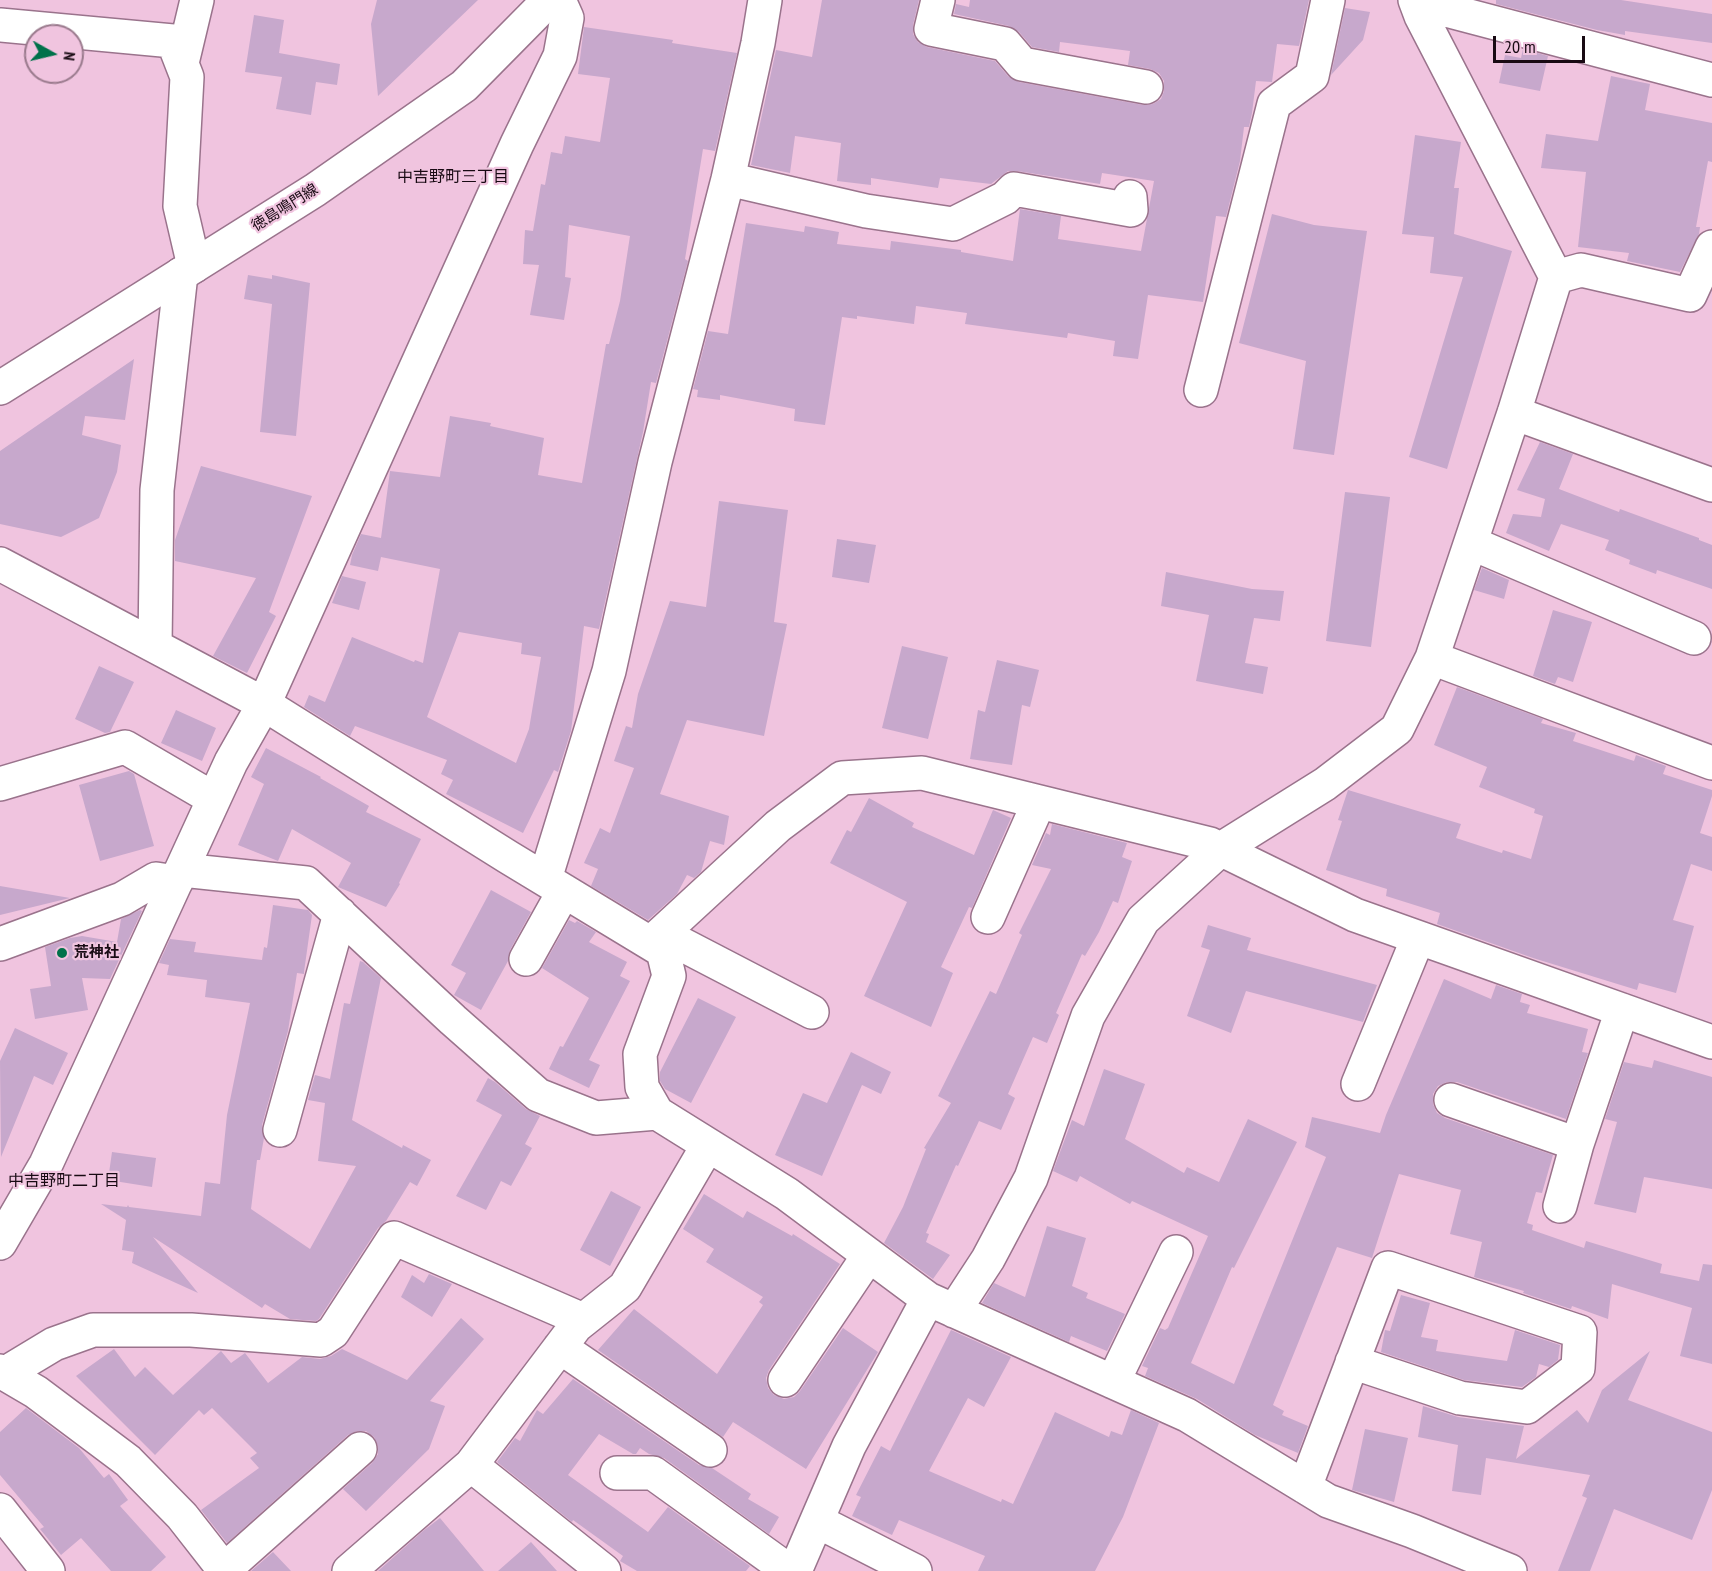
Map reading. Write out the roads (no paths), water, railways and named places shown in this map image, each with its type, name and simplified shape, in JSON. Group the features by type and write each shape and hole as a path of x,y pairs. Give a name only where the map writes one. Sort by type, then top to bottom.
{"street":[{"path":"182,63 197,0"},
{"name":"徳島鳴門線","path":"0,388 315,190 464,86 549,0"},
{"path":"0,1243 46,1164 231,762 264,704 517,144 560,56 567,18 559,0"},
{"path":"526,959 554,885 609,671 655,462 728,179 758,43 765,0"},
{"path":"938,0 931,29 1005,44 1022,64 1146,87"},
{"path":"1201,390 1274,104 1312,76 1329,0"},
{"path":"1416,1 1712,80"},
{"path":"795,1571 849,1446 941,1305 988,1259 1031,1178 1088,1016 1143,920 1221,849 1325,784 1397,729 1432,657 1514,413 1556,277 1421,16 1416,1"},
{"path":"0,25 173,41 187,77 180,206 187,270 157,490 155,646"},
{"path":"728,179 866,211 953,224 1005,198 1014,189 1131,210 1130,197"},
{"path":"1556,277 1581,270 1690,295 1712,247"},
{"path":"1514,413 1711,481"},
{"path":"1471,543 1694,638"},
{"path":"0,564 264,704 554,885 656,939 812,1012"},
{"path":"1432,657 1712,763"},
{"path":"0,784 125,747 214,799"},
{"path":"656,939 778,826 842,778 921,773 1210,844 1356,915 1712,1042"},
{"path":"988,917 1039,802"},
{"path":"0,944 122,899 156,879 179,876 306,883 453,1020 538,1095 596,1118 657,1113"},
{"path":"280,1130 340,914"},
{"path":"1358,1084 1418,938"},
{"path":"656,939 663,951 669,976 640,1054 642,1087 657,1113 786,1194 941,1305 1187,1415 1328,1501 1412,1531 1510,1571"},
{"path":"1560,1206 1577,1144 1622,1010"},
{"path":"1451,1100 1577,1144"},
{"path":"349,1571 471,1465 576,1326 625,1287 708,1145"},
{"path":"2,1372 54,1344 93,1330 191,1330 321,1340 333,1332 394,1238 583,1320"},
{"path":"1113,1382 1176,1252"},
{"path":"784,1380 869,1255"},
{"path":"1305,1487 1352,1362 1388,1268 1580,1332 1578,1368 1527,1407 1460,1398 1352,1362"},
{"path":"560,1347 710,1450"},
{"path":"2,1372 36,1392 128,1461 182,1516 224,1570 360,1449"},
{"path":"471,1465 604,1571"},
{"path":"617,1473 653,1473 789,1571"},
{"path":"0,1510 48,1571"},
{"path":"817,1521 915,1571"}],"place":[{"name":"荒神社","path":"62,953"}],"district":[{"name":"中吉野町三丁目","path":"453,177"},
{"name":"中吉野町二丁目","path":"64,1181"}]}
